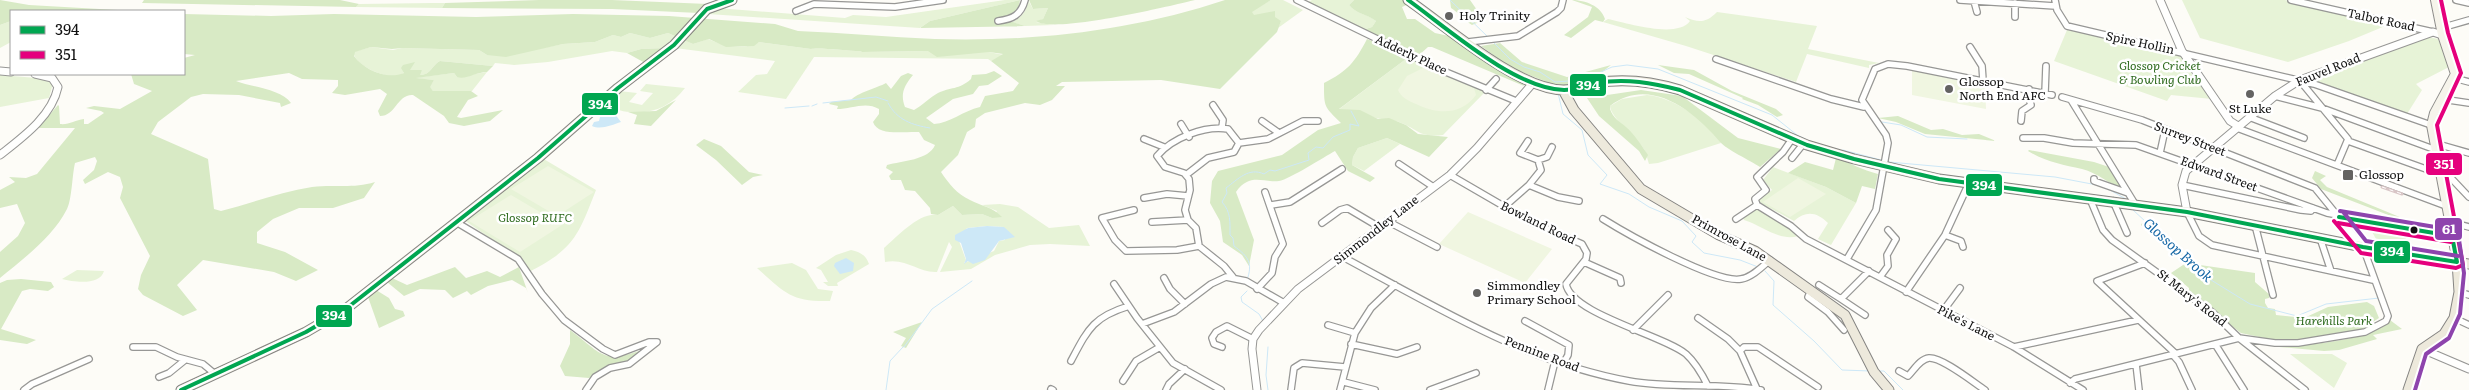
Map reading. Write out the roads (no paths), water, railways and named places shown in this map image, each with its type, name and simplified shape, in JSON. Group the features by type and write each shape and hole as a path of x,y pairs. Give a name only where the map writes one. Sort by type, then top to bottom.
{"main road":[{"path":"180,390 286,342 336,316 456,222 674,45 710,7 732,0"},
{"path":"1408,0 1491,59 1533,83 1562,90 1617,81 1659,84 1680,90 1792,139 1883,166 1969,183 2187,212 2363,247 2469,264"},
{"path":"2408,390 2422,348 2444,334 2454,318 2464,294 2431,126 2434,113 2454,78 2454,69 2441,31 2435,0"},
{"name":"Primrose Lane","path":"1562,90 1574,110 1641,189 1719,235 1770,260 1786,275 1815,288 1845,315 1855,331 1873,371 1889,390"}],"street":[{"path":"855,0 856,6"},
{"path":"796,11 813,2 895,7 943,0"},
{"path":"998,22 1014,18 1021,13 1025,0"},
{"name":"Adderly Place","path":"1297,0 1486,90 1516,102"},
{"path":"1468,42 1498,40 1518,36 1557,12 1561,8 1563,0"},
{"path":"1960,0 2055,3"},
{"path":"2160,0 2182,51 2230,121 2237,128 2446,206"},
{"name":"Talbot Road","path":"2291,0 2433,32 2441,31"},
{"path":"2456,0 2469,3"},
{"path":"1974,1 1977,12"},
{"path":"2015,3 2016,17"},
{"name":"Spire Hollin","path":"2055,3 2067,26 2182,51 2300,80 2431,126"},
{"path":"2441,31 2469,20"},
{"path":"2461,22 2469,26"},
{"name":"Fauvel Road","path":"2193,164 2275,96 2300,80 2433,32"},
{"path":"1970,47 1982,66 1983,80"},
{"path":"1716,59 1831,99 1864,107"},
{"path":"1847,259 1876,210 1888,140 1864,107 1862,100 1868,89 1872,73 1888,64 1907,66 2052,94"},
{"path":"2045,93 2046,66"},
{"path":"0,155 33,129 46,114 54,100 58,83 56,79 48,75"},
{"path":"2454,78 2469,82"},
{"path":"1486,90 1496,79"},
{"path":"2300,80 2348,141 2451,178 2469,197"},
{"name":"Simmondley Lane","path":"1253,339 1259,330 1298,289 1432,186 1450,175 1477,148 1533,83"},
{"path":"2021,120 2022,114 2031,105 2028,95 2029,89"},
{"path":"2275,96 2322,108 2435,147 2469,153"},
{"name":"Surrey Street","path":"2062,97 2142,120 2316,188 2339,217"},
{"path":"2442,99 2469,103"},
{"path":"2071,100 2135,204"},
{"path":"1213,105 1223,120 1222,127"},
{"path":"1217,112 1225,110"},
{"path":"2022,114 2030,116"},
{"path":"2249,117 2304,138"},
{"path":"1262,121 1279,133"},
{"path":"1239,144 1259,142 1303,121 1318,121"},
{"path":"1181,124 1189,137"},
{"path":"1239,144 1231,132 1222,127 1213,127 1164,147 1157,156 1161,164 1170,170 1186,175 1190,184 1185,210 1188,220 1196,228 1198,246 1224,266 1234,277 1268,297 1284,303"},
{"path":"2160,153 2166,130"},
{"name":"Edward Street","path":"2023,138 2097,144 2136,144 2339,217 2452,236"},
{"path":"1144,139 1164,147"},
{"path":"1736,219 1757,205 1755,199 1766,190 1757,180 1757,177 1783,152 1792,139"},
{"path":"1528,141 1520,152 1538,160 1547,157 1552,147"},
{"path":"2337,165 2348,141"},
{"path":"1792,158 1804,143"},
{"path":"1186,175 1208,158 1234,152 1239,144"},
{"path":"1504,206 1523,188 1529,185 1542,170 1538,160"},
{"path":"1399,164 1432,186"},
{"path":"2193,164 2186,171 2182,185 2187,212 2196,233 2206,243 2373,280"},
{"path":"1271,205 1290,202 1342,169"},
{"name":"Bowland Road","path":"1450,175 1531,222 1575,240 1586,250 1584,262"},
{"path":"2094,179 2094,181 2128,193"},
{"path":"1906,292 1945,235 1969,183"},
{"path":"1529,185 1558,197 1579,201"},
{"path":"2182,185 2301,210 2311,211 2313,208"},
{"path":"2461,187 2469,187"},
{"path":"1257,289 1270,278 1274,270 1274,257 1283,244 1265,192"},
{"path":"1146,196 1167,194 1188,196"},
{"name":"St Mary's Road","path":"2090,199 2106,234 2212,312 2239,338 2305,390"},
{"path":"2113,201 2127,233"},
{"name":"Pike's Lane","path":"1757,205 1791,226 1806,239 2014,347 2083,390"},
{"path":"1322,223 1340,210 1347,208 1379,227"},
{"path":"1134,210 1102,218 1115,240 1126,251 1177,250 1198,246"},
{"path":"2070,383 2075,379 2239,338 2275,343 2305,342 2365,332 2386,321 2388,316 2373,280 2363,247 2339,217"},
{"path":"1602,219 1635,239 1722,278 1742,279 1758,271 1770,260"},
{"path":"1152,222 1188,220"},
{"path":"1387,221 1438,247"},
{"path":"456,222 491,241 518,259 542,294 564,320 603,349 614,355 649,342 657,342 629,364 610,368 595,377 586,390"},
{"path":"2450,222 2469,227"},
{"path":"2255,225 2273,295"},
{"path":"1880,277 1888,266 1887,255 1896,239 1888,230"},
{"path":"1945,235 1961,241 1963,247"},
{"path":"2320,238 2331,271"},
{"name":"Pennine Road","path":"1341,256 1481,330 1563,364 1628,381 1675,387 1731,386 1759,390"},
{"path":"1621,283 1620,278 1584,262 1568,280 1567,290 1572,297 1633,330 1678,347 1694,361 1708,386"},
{"path":"2145,263 2097,281 2174,355 2192,390"},
{"path":"1841,299 1869,271"},
{"path":"1142,324 1177,311 1218,279 1234,277"},
{"path":"1164,278 1170,289 1185,304"},
{"path":"1114,284 1142,324 1173,363 1219,389"},
{"path":"1340,390 1344,382 1345,367 1355,333 1371,308 1395,285"},
{"path":"1844,330 1828,312 1808,297 1815,288 1841,299 1865,315"},
{"path":"1943,311 1959,288"},
{"path":"1633,330 1668,295"},
{"path":"1071,361 1093,321 1129,306"},
{"path":"1698,318 1728,339 1740,351 1759,390"},
{"path":"2454,318 2469,325"},
{"path":"2014,347 2138,320"},
{"path":"1525,321 1569,345 1568,355 1563,364"},
{"path":"1222,347 1214,344 1212,338 1216,332 1229,324 1253,339 1257,390"},
{"path":"1328,325 1355,333"},
{"path":"1351,344 1397,354 1417,347"},
{"path":"2215,344 2244,390"},
{"path":"133,347 151,345 165,349 185,360 203,362 215,374"},
{"path":"1124,381 1136,361 1160,347"},
{"path":"1740,351 1744,347 1758,347 1818,387"},
{"path":"2422,348 2469,370"},
{"path":"24,390 32,384 89,359"},
{"path":"1899,371 1908,376 1922,360 1936,359 1985,390"},
{"path":"159,377 185,360"},
{"path":"1548,390 1555,361"},
{"path":"1291,390 1294,368 1302,362 1345,367"},
{"path":"2136,364 2139,390"},
{"path":"1166,390 1169,384 1185,369"},
{"path":"1430,390 1470,372"},
{"path":"1344,382 1375,390"}],"water":[{"path":"606,113 614,113 621,122 603,127 592,126 594,122 599,121 600,117"},
{"path":"1004,227 1015,237 999,241 985,260 973,264 968,261 964,264 966,259 961,243 955,240 955,235 968,228"},
{"path":"846,258 854,263 853,271 840,274 834,266 835,263"}],"waterway":[{"name":"Glossop Brook","path":"1450,0 1489,38"},
{"name":"Glossop Brook","path":"1492,41 1510,59 1524,67 1540,72 1555,82 1583,80 1612,67 1627,65 1658,69 1772,115 1797,135 1807,140"},
{"path":"1558,93 1563,114 1582,130 1588,155 1607,175 1600,184 1629,194 1649,207 1682,221 1696,236 1692,242 1704,253 1740,260 1758,267"},
{"path":"823,103 876,97 888,101"},
{"path":"888,103 900,118 930,128"},
{"path":"812,106 817,104"},
{"path":"785,108 809,106"},
{"path":"1248,277 1249,263 1242,252 1234,246 1233,238 1230,235 1230,221 1222,202 1227,193 1226,188 1249,173 1259,172 1264,174 1270,170 1275,171 1309,160 1308,153 1316,147 1323,148 1333,137 1350,130 1350,124 1359,126 1351,111"},
{"path":"1882,122 1901,125 1927,137 1967,139"},
{"name":"Glossop Brook","path":"1843,150 1881,160"},
{"name":"Glossop Brook","path":"1889,162 2055,177 2097,185"},
{"name":"Glossop Brook","path":"2108,189 2126,199"},
{"name":"Glossop Brook","path":"2132,209 2203,275 2250,304 2297,316 2326,304 2379,298"},
{"path":"1765,271 1774,281 1773,305 1814,341 1842,370 1870,371"},
{"path":"904,347 932,309 972,281"},
{"path":"1247,291 1241,297 1242,302 1259,314 1263,321"},
{"path":"886,390 890,361 903,347"},
{"path":"1268,347 1266,375 1268,390"},
{"path":"1879,371 1884,371 1903,390"}],"railway":[{"path":"2382,187 2402,194"}],"place":[{"name":"Holy Trinity","path":"1449,16"},
{"name":"Glossop North End AFC","path":"1949,89"},
{"name":"St Luke","path":"2250,94"},
{"name":"Glossop","path":"2348,175"},
{"name":"Simmondley Primary School","path":"1477,293"}],"park label":[{"name":"Glossop Cricket & Bowling Club","path":"2160,73"},
{"name":"Glossop RUFC","path":"535,218"},
{"name":"Harehills Park","path":"2334,321"}]}
